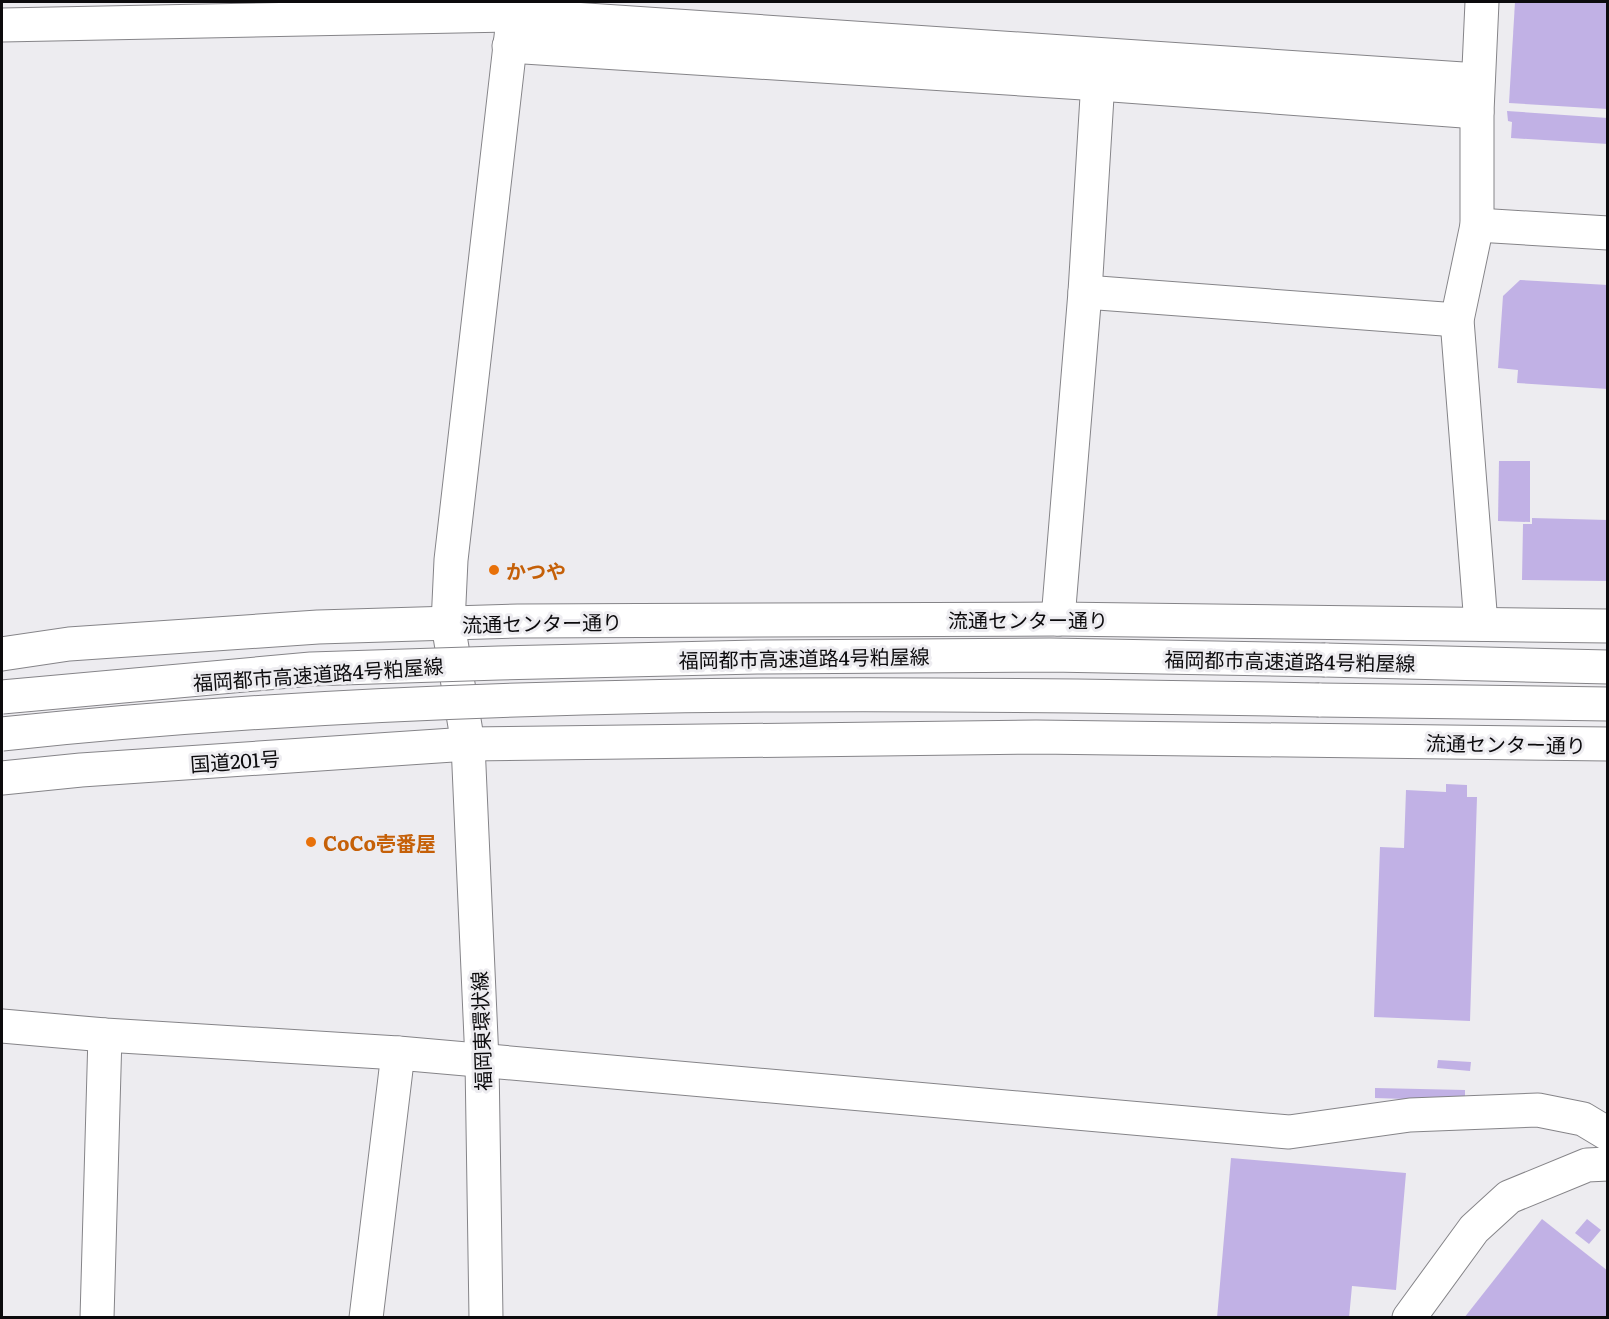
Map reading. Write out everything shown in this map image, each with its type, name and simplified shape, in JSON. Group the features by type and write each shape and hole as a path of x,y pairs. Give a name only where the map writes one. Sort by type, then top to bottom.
{"main road":[{"path":"1481,624 1457,320 1477,225 1477,112 1482,2"},
{"path":"2,25 512,21 1099,69 1477,112"},
{"name":"福岡東環状線","path":"486,1317 482,1061 468,744 448,624 452,549 512,21"},
{"path":"1099,69 1478,80"},
{"path":"1058,619 1085,292 1099,69"},
{"path":"1477,225 1608,233"},
{"path":"1085,292 1457,320"},
{"name":"流通センター通り","path":"448,624 518,621 1058,619 1608,627"},
{"path":"2,654 81,643 318,627 448,624"},
{"name":"福岡都市高速道路4号粕屋線","path":"2,697 311,669 745,657 1039,655 1608,667"},
{"name":"福岡都市高速道路4号粕屋線","path":"2,734 304,708 477,700 1020,694 1608,704"},
{"name":"流通センター通り","path":"468,744 1036,737 1608,744"},
{"name":"国道201号","path":"2,778 81,770 468,744"},
{"path":"2,1026 105,1035 398,1053 1289,1132 1410,1115 1538,1110 1583,1119 1608,1134"},
{"path":"97,1317 105,1035"},
{"path":"366,1317 398,1053"},
{"path":"1409,1317 1474,1229 1509,1197 1587,1165 1608,1164"}],"building":[{"path":"1515,2 1608,2 1608,109 1509,103"},
{"path":"1507,111 1608,118 1608,144 1511,138 1512,122 1508,121"},
{"path":"1520,280 1608,285 1608,389 1517,383 1518,370 1498,368 1503,296"},
{"path":"1499,461 1530,461 1530,522 1498,521"},
{"path":"1532,518 1608,520 1608,581 1522,580 1523,524 1532,524"},
{"path":"1446,784 1467,785 1467,797 1477,797 1470,1021 1374,1017 1380,847 1404,848 1406,790 1446,792"},
{"path":"1438,1060 1471,1062 1470,1071 1437,1068"},
{"path":"1375,1088 1465,1090 1465,1101 1375,1098"},
{"path":"1231,1158 1406,1173 1396,1290 1352,1286 1349,1318 1217,1318"},
{"path":"1542,1219 1608,1271 1608,1318 1464,1318"},
{"path":"1587,1219 1601,1230 1589,1244 1575,1233"}],"place":[{"name":"かつや","path":"494,570"},
{"name":"CoCo壱番屋","path":"311,842"}]}
